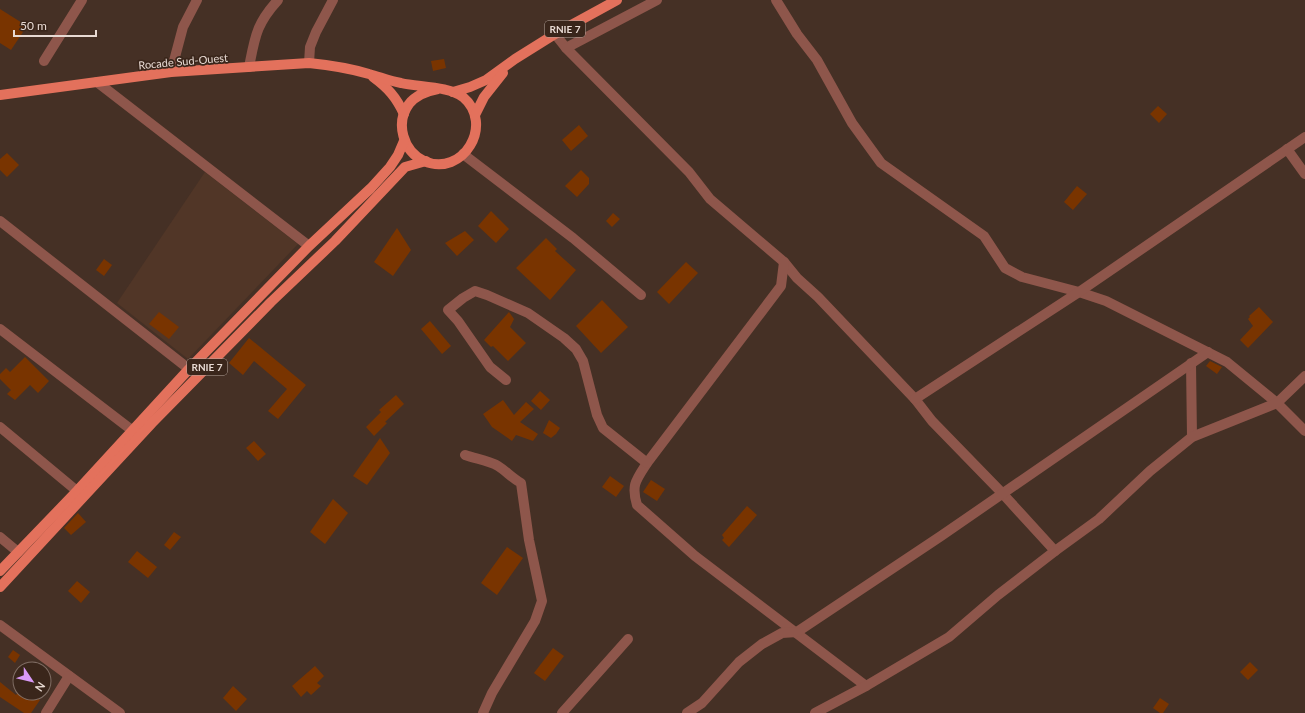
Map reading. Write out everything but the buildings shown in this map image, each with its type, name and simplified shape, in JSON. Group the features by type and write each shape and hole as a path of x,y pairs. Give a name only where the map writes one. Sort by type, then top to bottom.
{"main road":[{"name":"RNIE 7","path":"453,92 486,80 515,59 555,34 617,0"},
{"name":"RNIE 7","path":"474,115 494,82 515,59"},
{"name":"Rocade Sud-Ouest","path":"0,95 171,72 309,63 326,64 368,73 400,83 438,89"},
{"name":"Rocade Sud-Ouest","path":"368,73 390,91 397,100 404,114"},
{"name":"RNIE 7","path":"0,571 77,492 189,369 309,246 371,188 398,155 404,141 402,128 404,114 409,104 417,96 427,91 438,89 453,92 462,97 470,105 474,115 476,127 474,138 469,149 449,162 437,164 426,161 405,167 335,241 271,302 152,423 0,587"},
{"path":"404,141 417,157 426,161"}],"street":[{"path":"44,61 82,0"},
{"path":"171,72 184,27 198,0"},
{"path":"249,68 259,24 278,0"},
{"path":"309,63 310,46 333,0"},
{"path":"566,48 657,0"},
{"path":"776,0 797,34 817,60 852,123 882,162 984,236 1005,268 1022,277 1079,292 1106,301 1227,362 1277,403 1305,431"},
{"path":"555,34 566,48 689,172 710,199 784,262 797,278 818,297 915,399 932,421 1002,493 1055,551"},
{"path":"97,82 309,246"},
{"path":"915,399 1079,292 1305,137"},
{"path":"1287,150 1305,174"},
{"path":"463,154 573,238 642,295"},
{"path":"0,221 189,369"},
{"path":"784,262 781,286 647,463 636,480 633,493 637,505 695,556 866,686"},
{"path":"506,380 484,360 458,321 448,310 475,291 528,312 564,338 576,349 583,361 597,416 603,428 647,463"},
{"path":"0,329 133,431"},
{"path":"687,713 702,703 739,662 762,644 782,633 796,632 934,541 1208,352"},
{"path":"1191,363 1192,437"},
{"path":"815,713 866,686 949,638 998,595 1099,519 1150,470 1192,437 1277,403 1305,376"},
{"path":"0,427 77,492"},
{"path":"465,455 498,466 521,483 529,540 542,601 535,621 495,688 483,713"},
{"path":"0,537 18,552"},
{"path":"0,625 120,713"},
{"path":"562,713 628,639"},
{"path":"46,713 69,676"}],"shaded area":[{"path":"205,172 298,244 188,359 117,303"}]}
